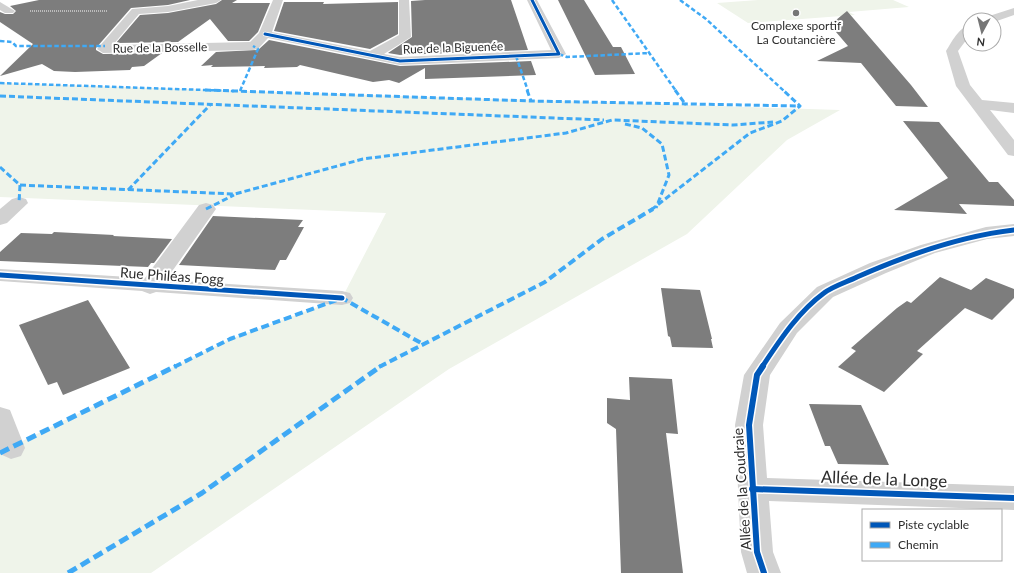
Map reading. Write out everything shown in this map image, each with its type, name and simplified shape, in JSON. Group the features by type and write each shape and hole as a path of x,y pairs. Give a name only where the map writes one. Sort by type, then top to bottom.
{"street":[{"path":"136,11 168,9 216,0"},
{"path":"265,34 278,0"},
{"path":"372,56 405,37 404,0"},
{"name":"Rue de la Biguenée","path":"265,34 400,61 560,54 532,0"},
{"name":"Rue de la Bosselle","path":"136,11 103,49 253,46 265,34"},
{"path":"1002,15 1014,11"},
{"path":"962,36 952,51 963,86 1014,151"},
{"path":"976,104 1014,108"},
{"path":"0,219 18,203"},
{"path":"150,286 206,209"},
{"name":"Allée de la Coudraie","path":"764,573 757,552 749,425 757,376 788,328 826,292 878,268 928,249 986,233 1014,230"},
{"name":"Rue Philéas Fogg","path":"0,275 342,298"},
{"path":"0,417 11,448"},
{"name":"Allée de la Longe","path":"752,489 1014,498"}],"path":[{"path":"3,10 136,11"}],"shaded area":[{"name":"Complexe sportif La Coutancière","path":"758,0 893,0 909,7 849,12 855,15 748,23 717,3"},
{"path":"0,83 840,110 787,140 687,234 449,369 151,573 0,573 0,452 230,339 342,298 386,213 0,197"}],"building":[{"path":"39,0 190,0 168,5 131,8 96,48 96,50 103,54 162,53 144,66 132,67 130,70 75,72 54,71 42,64 0,76 33,44 0,22 0,12 5,14 13,14 16,11 10,6"},
{"path":"222,0 237,0 232,3 270,3 258,32 249,41 228,41 210,19 178,42 116,43 140,15 168,13 216,4"},
{"path":"511,0 528,50 400,55 388,53 412,37 411,1"},
{"path":"558,0 584,0 613,47 621,47 635,74 595,75"},
{"path":"284,2 324,2 323,4 398,2 398,34 370,49 274,31"},
{"path":"847,11 928,107 896,106 861,63 817,61 848,46 830,25"},
{"path":"269,40 400,66 531,61 536,75 425,79 425,68 399,83 389,80 373,82 300,65 297,67 264,68 265,66 201,66 216,52 258,50"},
{"path":"903,121 939,122 989,182 998,182 1014,200 1014,206 959,204 967,214 894,210 948,178"},
{"path":"213,216 303,220 298,227 304,227 286,260 280,260 275,270 179,265"},
{"path":"54,232 172,239 154,263 151,263 148,267 0,261 0,252 21,233 52,234"},
{"path":"940,277 971,290 986,278 1014,289 1014,298 992,320 965,308 917,351 923,354 884,392 838,367 856,351 851,348 897,308 907,301 911,303"},
{"path":"661,288 700,290 713,348 672,347 670,337 668,336"},
{"path":"88,300 130,368 63,395 57,382 48,385 19,325"},
{"path":"629,377 672,379 678,434 666,433 683,573 621,573 616,429 607,423 607,398 630,400"},
{"path":"809,404 861,405 889,465 838,464 830,446 825,446"}],"marked path":[{"path":"612,0 686,105"},
{"path":"68,573 202,493 385,363 545,282 602,239 655,208 750,133 782,121 800,106 706,19 680,0"},
{"path":"0,41 12,42 16,46 105,46"},
{"path":"240,91 258,49 253,46"},
{"path":"559,54 567,57 650,53"},
{"path":"516,56 531,101"},
{"path":"0,83 531,101 800,106"},
{"path":"0,96 604,120"},
{"path":"128,190 210,105"},
{"path":"20,185 235,194 363,159 566,133 612,120 733,125 773,122"},
{"path":"625,124 642,128 662,144 669,175 656,208"},
{"path":"0,167 20,185 19,203"},
{"path":"206,209 234,195"},
{"path":"0,453 230,339 342,298 421,343"}],"cycle path":[{"path":"265,34 400,61 559,54 532,0"},
{"path":"764,573 757,552 749,425 757,375 788,328 825,292 878,268 928,249 986,233 1014,230"},
{"path":"0,275 342,298"},
{"path":"752,489 1014,498"}],"place":[{"name":"Complexe sportif La Coutancière","path":"796,13"}]}
